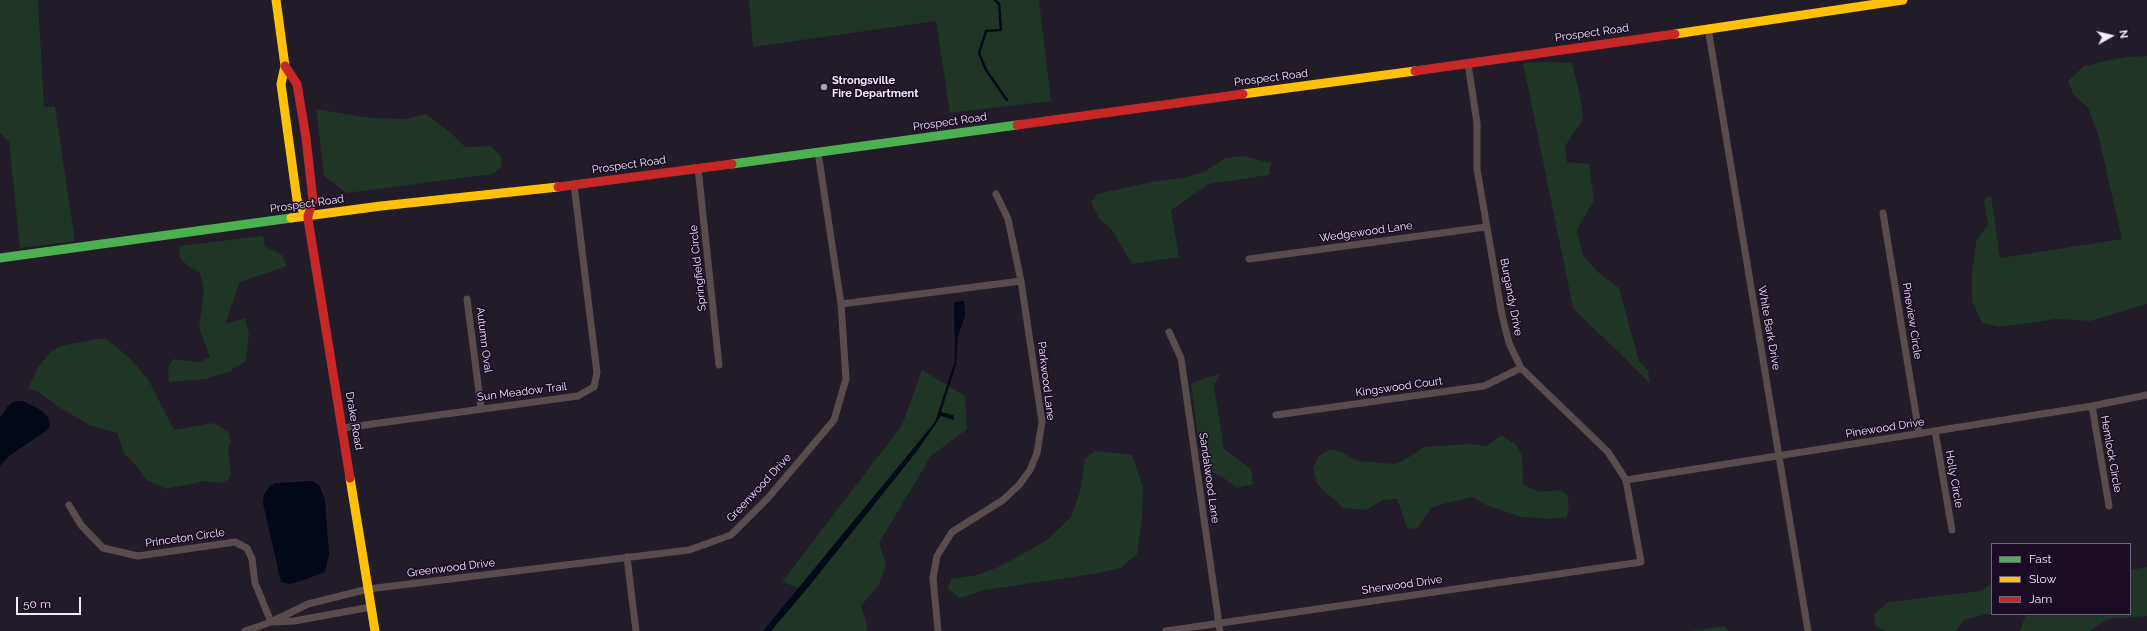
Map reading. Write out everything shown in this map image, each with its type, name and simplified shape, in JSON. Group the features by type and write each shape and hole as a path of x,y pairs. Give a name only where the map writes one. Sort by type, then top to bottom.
{"street":[{"name":"Drake Road","path":"276,0 285,66 281,84 297,200 308,216 375,631"},
{"name":"Prospect Road","path":"0,258 308,216 574,185 1468,64 1903,0"},
{"name":"White Bark Drive","path":"1708,28 1808,631"},
{"name":"Burgandy Drive","path":"1468,64 1477,123 1477,169 1502,315 1509,343 1521,368 1608,452 1626,480 1641,562"},
{"name":"Drake Road","path":"285,66 296,84 306,138 313,200 308,216"},
{"name":"Greenwood Drive","path":"271,622 308,604 368,589 689,550 731,535 768,498 834,420 846,379 841,304 818,152"},
{"name":"Springfield Circle","path":"698,168 719,365"},
{"name":"Sun Meadow Trail","path":"343,428 578,396 594,387 597,373 574,185"},
{"name":"Parkwood Lane","path":"938,631 933,578 937,556 952,532 1003,500 1019,485 1030,470 1037,453 1042,422 1021,281 1008,219 996,194"},
{"name":"Pineview Circle","path":"1883,213 1919,433"},
{"name":"Wedgewood Lane","path":"1249,259 1486,227"},
{"path":"841,304 1021,281"},
{"name":"Autumn Oval","path":"467,299 481,408"},
{"name":"Sandalwood Lane","path":"1169,332 1181,358 1220,631"},
{"name":"Kingswood Court","path":"1276,415 1484,386 1521,368"},
{"name":"Pinewood Drive","path":"1626,480 2092,406 2147,395"},
{"name":"Hemlock Circle","path":"2092,406 2109,506"},
{"name":"Holly Circle","path":"1935,431 1952,530"},
{"name":"Princeton Circle","path":"69,505 81,525 103,548 138,556 236,542 247,548 252,559 255,583 271,622"},
{"path":"627,557 636,631"},
{"name":"Sherwood Drive","path":"1166,631 1218,622 1641,562"},
{"path":"245,631 271,622 294,621 371,607"}],"green space":[{"path":"0,0 38,0 44,107 55,107 75,241 20,248 9,142 0,133"},
{"path":"749,0 1039,0 1051,101 950,113 936,21 753,47"},
{"path":"2147,56 2147,304 2090,321 2057,319 1999,327 1982,323 1972,301 1972,274 1976,242 1988,224 1984,200 1991,195 2000,258 2122,239 2098,134 2088,108 2073,94 2068,81 2084,66 2125,57"},
{"path":"1523,63 1572,63 1581,100 1583,119 1565,146 1567,162 1589,164 1594,200 1577,230 1583,256 1599,273 1619,288 1639,361 1648,370 1650,383 1573,308"},
{"path":"316,109 370,118 406,119 426,114 449,131 465,147 491,146 501,157 502,167 493,174 347,193 324,176"},
{"path":"1244,156 1271,163 1269,175 1209,184 1171,210 1179,257 1132,264 1112,230 1098,217 1091,202 1097,194 1151,182 1182,178 1204,172 1225,158"},
{"path":"263,236 265,246 282,255 287,266 240,282 225,324 245,318 249,334 246,361 228,372 205,379 169,382 168,368 173,359 200,362 210,357 199,328 204,293 200,273 188,266 180,258 179,246"},
{"path":"105,338 131,359 149,381 174,430 213,423 229,432 231,442 228,449 231,474 229,479 222,483 205,481 166,489 146,480 138,468 124,453 117,433 89,425 57,406 39,392 28,388 39,366 51,351 64,345"},
{"path":"922,370 965,396 967,429 931,456 879,543 886,565 879,584 861,606 868,628 866,631 771,631 806,590 782,582 902,425"},
{"path":"1220,374 1214,386 1224,449 1251,469 1253,484 1237,488 1221,476 1210,472 1198,436 1191,384"},
{"path":"1502,435 1516,445 1522,455 1523,485 1540,492 1558,490 1567,494 1569,504 1567,517 1551,519 1522,517 1486,505 1474,497 1431,508 1417,529 1407,528 1397,499 1383,500 1366,510 1343,508 1317,484 1313,468 1319,456 1330,449 1344,453 1357,461 1395,464 1403,461 1424,447 1469,444 1486,446"},
{"path":"1095,451 1132,455 1143,487 1142,521 1137,554 1121,568 1093,574 985,590 960,598 948,589 951,579 977,575 1001,566 1047,540 1071,517 1080,492 1085,459"},
{"path":"2147,567 2147,616 2108,619 2090,631 2020,631 2026,615 2131,615 2131,570"},
{"path":"1991,584 1991,614 1964,620 1956,631 1885,631 1876,626 1874,615 1888,602 1981,591"},
{"path":"1725,626 1729,631 1691,631"}],"shaded area":[{"path":"964,301 965,316 958,336 956,364 941,412 953,415 954,420 941,416 917,451 810,585 771,631 763,631 935,422 955,361 954,302"},
{"path":"14,401 23,401 41,410 48,417 50,426 46,431 9,456 0,466 0,418 7,407"},
{"path":"312,481 319,485 325,500 329,554 325,572 290,584 281,582 263,503 264,494 270,486 276,483"}],"waterway":[{"path":"995,0 999,4 1001,30 986,31 979,53 986,70 1007,100"}],"traffic: fast":[{"path":"732,164 1017,125"},
{"path":"0,258 291,218"}],"traffic: slow":[{"path":"276,0 285,66 281,84 297,200 308,219"},
{"path":"1675,34 1903,0"},
{"path":"1243,94 1415,71"},
{"path":"291,218 381,206 558,187"},
{"path":"350,478 375,631"}],"traffic: jam":[{"path":"1415,71 1675,34"},
{"path":"285,66 297,84 306,138 313,200 308,216"},
{"path":"1017,125 1243,94"},
{"path":"558,187 732,164"},
{"path":"308,219 350,478"}],"place":[{"name":"Strongsville Fire Department","path":"824,87"}]}
